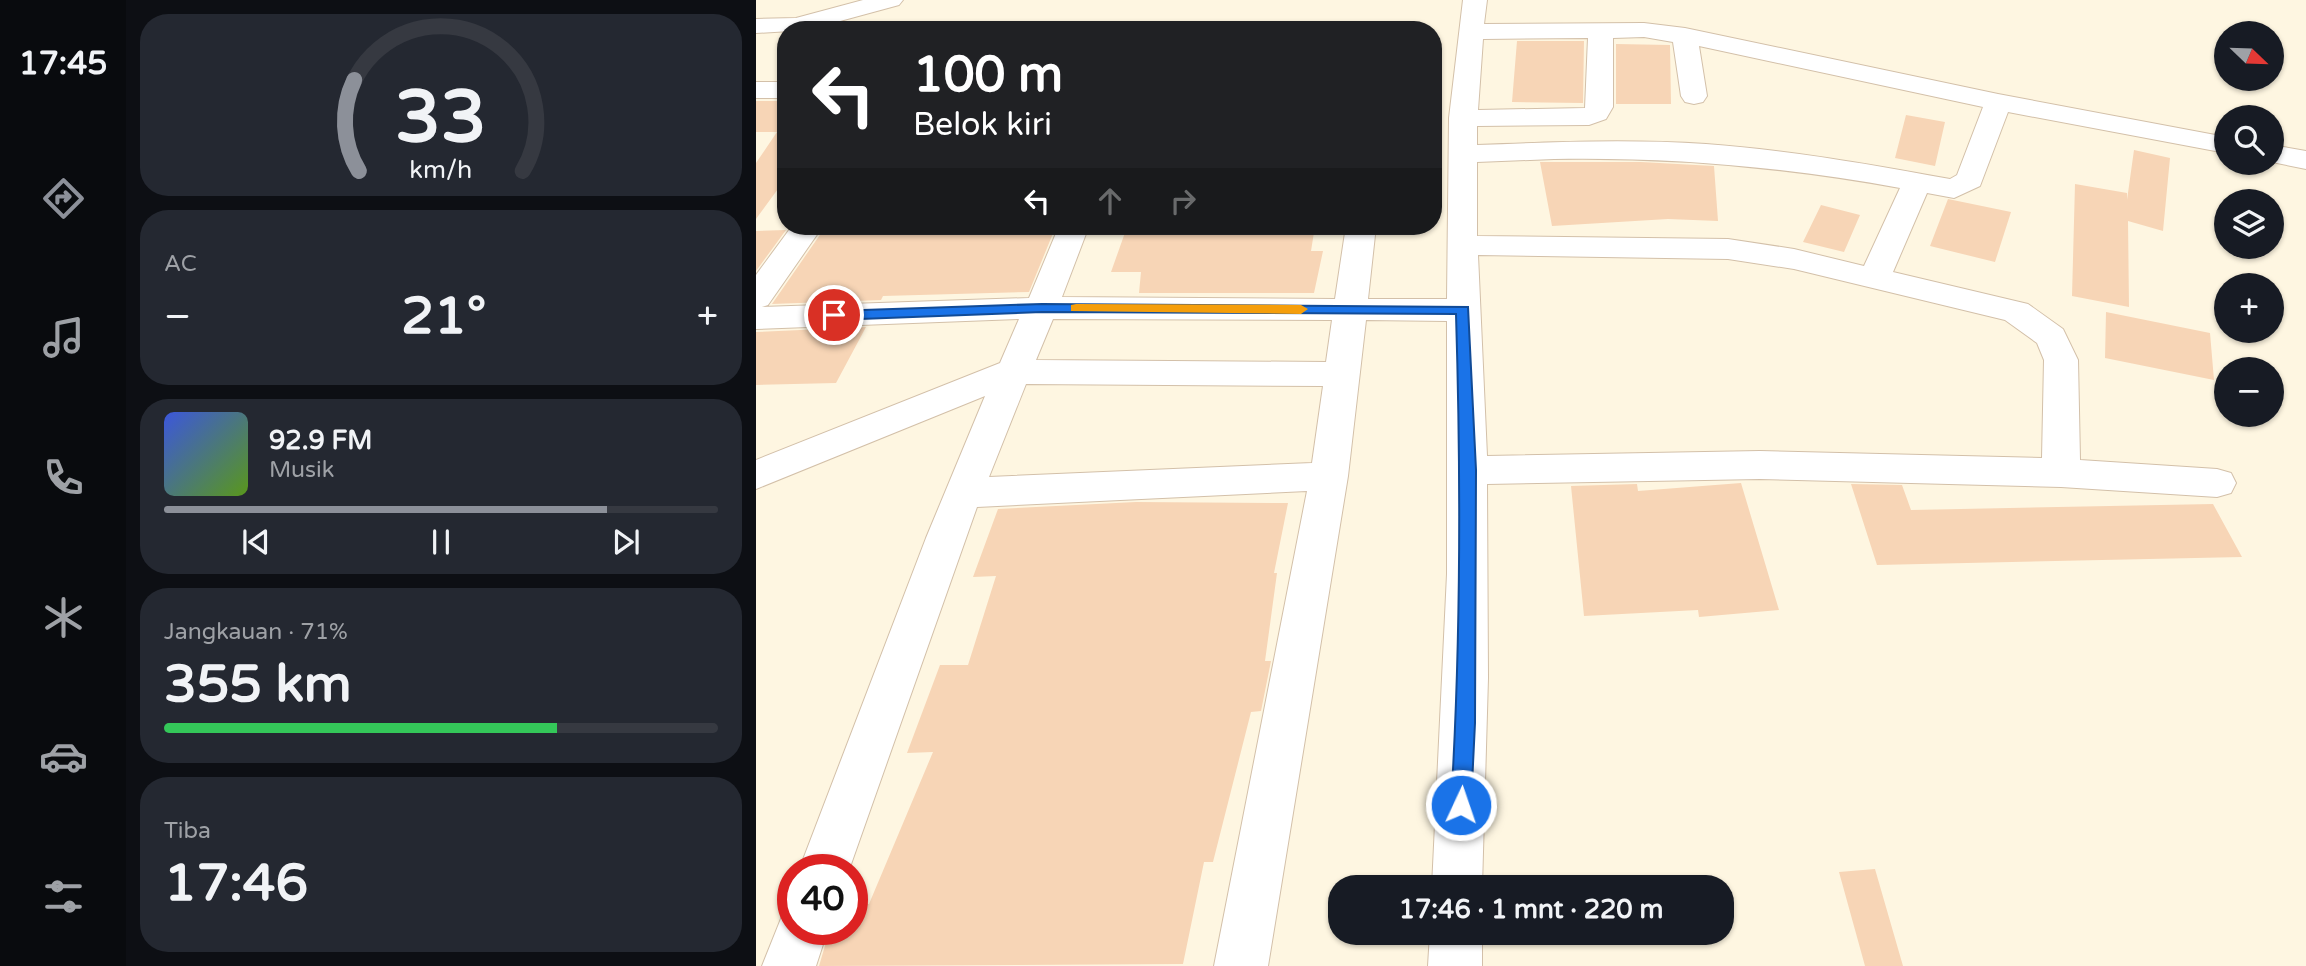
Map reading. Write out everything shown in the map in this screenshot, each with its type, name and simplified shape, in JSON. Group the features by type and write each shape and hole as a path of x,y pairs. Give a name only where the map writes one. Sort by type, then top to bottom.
{"street":[{"path":"811,21 891,0"},
{"path":"1458,875 1466,723 1468,470 1463,310 1463,136 1473,16 1601,30 1644,30 1685,36 1998,102 2214,143"},
{"path":"756,26 777,25"},
{"path":"1463,136 1589,117 1596,113 1599,107 1601,30"},
{"path":"1685,36 1694,96"},
{"path":"756,90 777,90"},
{"path":"1463,136 1587,149 1706,153 1847,168 1954,189 1970,180 1998,102"},
{"path":"2284,156 2306,160"},
{"path":"1874,278 1917,182"},
{"path":"756,298 802,235"},
{"path":"830,854 963,493 1011,372 1042,308 1070,235"},
{"path":"1241,966 1329,476 1360,235"},
{"path":"1463,246 1728,249 1794,259 2016,312 2051,337 2061,360 2061,473"},
{"path":"756,318 1042,308 1463,310"},
{"path":"756,475 1011,372 1343,374"},
{"path":"1468,470 1760,465 2061,473 2217,483"},
{"path":"963,493 1329,476"},
{"path":"789,966 796,945"},
{"path":"1455,966 1456,945"}],"building":[{"path":"1517,41 1584,41 1583,103 1512,102"},
{"path":"1616,44 1670,45 1671,104 1616,104"},
{"path":"756,101 777,101 777,132 756,132"},
{"path":"1906,115 1945,122 1935,166 1895,158"},
{"path":"777,132 777,190 756,219 756,163"},
{"path":"2134,150 2170,158 2163,231 2128,221 2129,307 2072,296 2075,184 2127,193 2127,200"},
{"path":"1540,162 1641,162 1714,166 1718,221 1668,219 1552,226"},
{"path":"1948,199 2011,212 1995,262 1930,246"},
{"path":"1821,205 1860,215 1844,252 1803,242"},
{"path":"777,230 777,235 782,235 756,271 756,231"},
{"path":"820,235 1052,235 1029,292 883,296 881,300 772,304"},
{"path":"1124,235 1314,235 1311,251 1323,251 1314,293 1139,293 1141,272 1111,272"},
{"path":"2106,312 2210,333 2214,380 2105,358"},
{"path":"866,327 836,383 756,385 756,332"},
{"path":"1741,483 1779,610 1699,617 1698,610 1584,616 1571,486 1637,484 1638,491"},
{"path":"1851,484 1902,485 1911,510 2213,504 2242,557 1877,565"},
{"path":"1136,502 1288,503 1274,573 1277,573 1265,661 1271,661 1261,711 1251,712 1213,862 1204,862 1183,964 819,966 825,945 868,945 868,904 933,752 907,753 940,665 968,665 996,576 973,577 998,509"},
{"path":"1875,869 1903,966 1865,966 1839,872"}],"slow traffic":[{"path":"1076,308 1301,309"}],"route":[{"path":"834,315 1042,308 1463,310 1468,470 1466,723 1461,805"}]}
